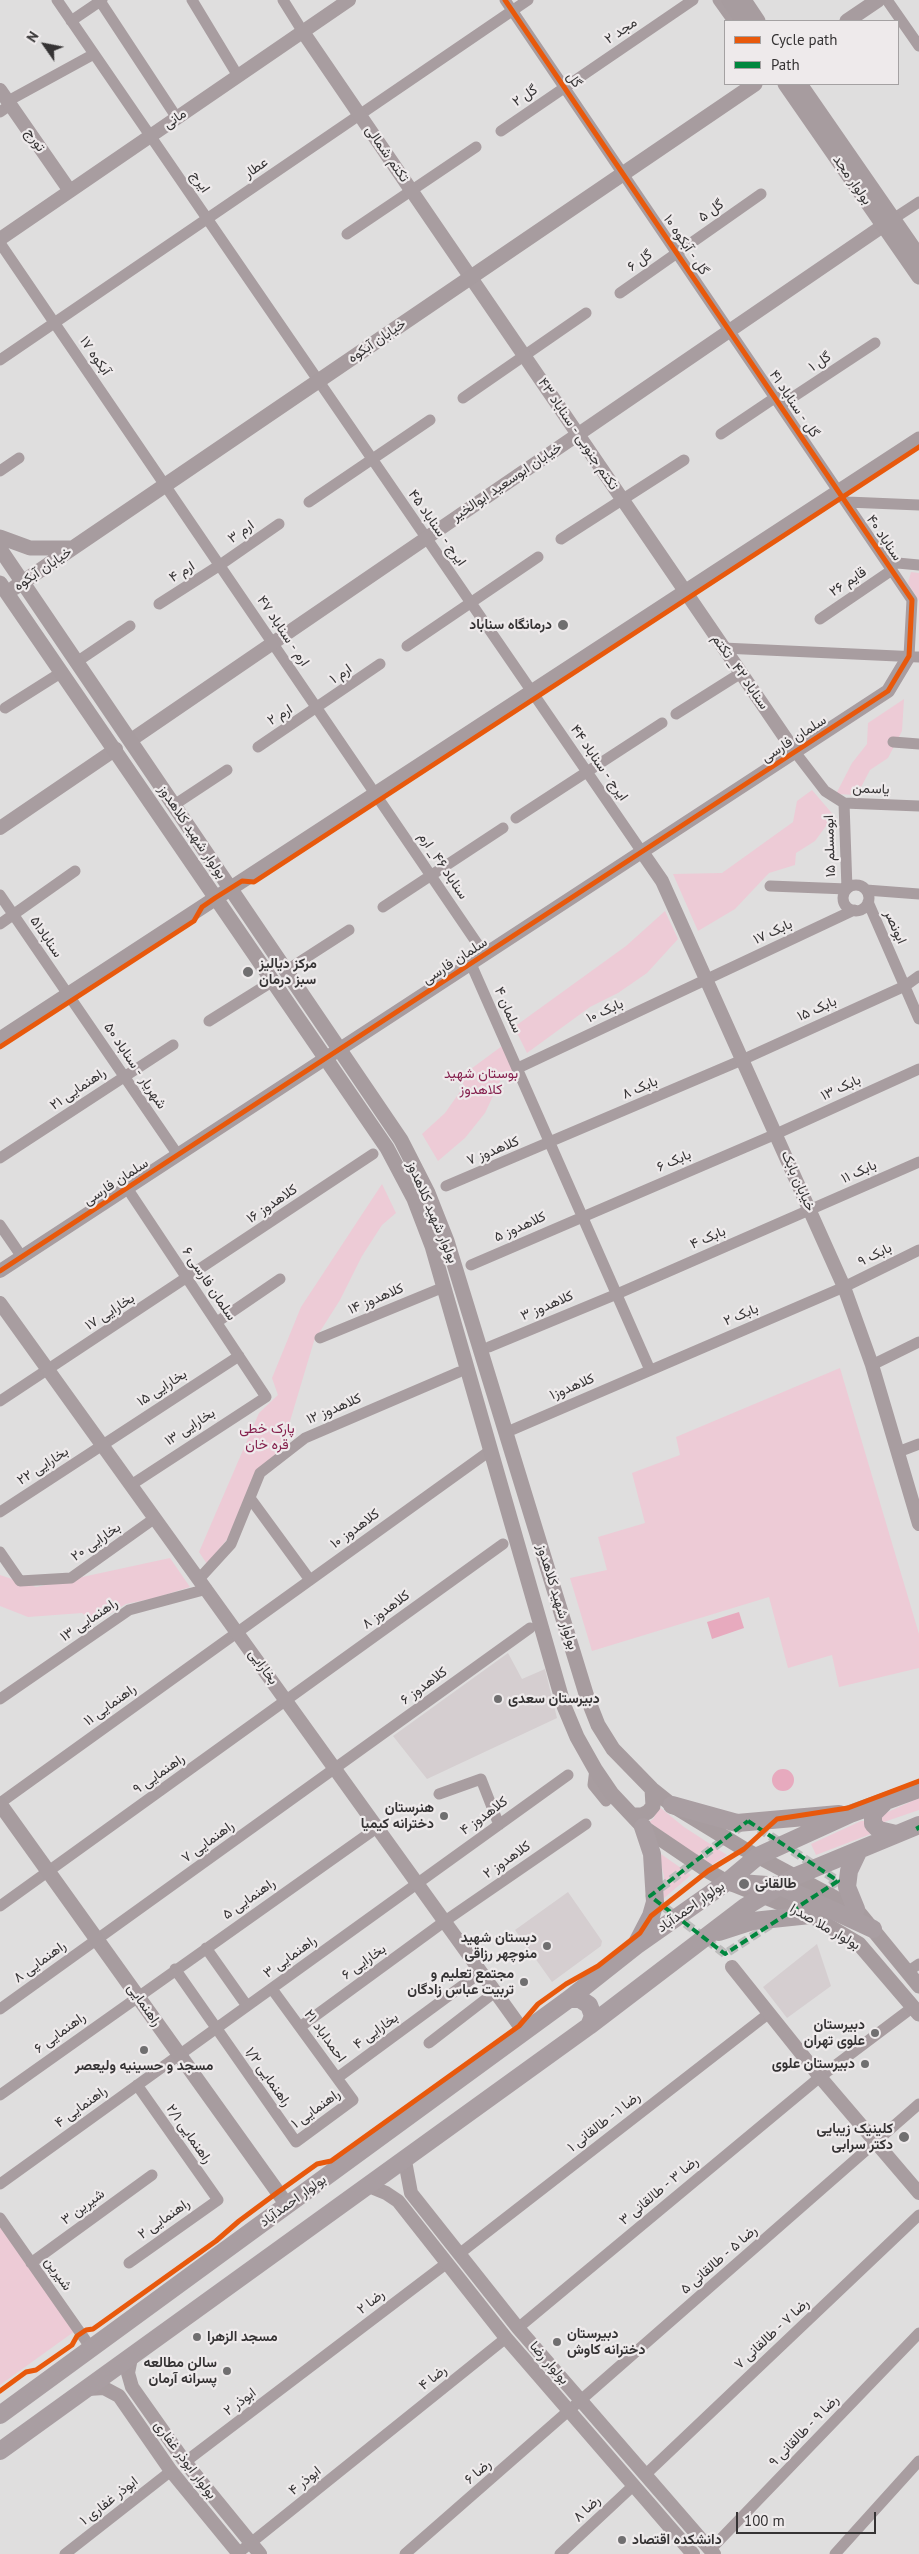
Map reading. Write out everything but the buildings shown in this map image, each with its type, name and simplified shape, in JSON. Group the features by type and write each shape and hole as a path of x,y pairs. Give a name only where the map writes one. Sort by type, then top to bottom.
{"main road":[{"path":"729,0 742,20"},
{"path":"744,0 757,20"},
{"path":"848,20 878,0"},
{"name":"خیابان آبکوه","path":"2,591 22,582 754,85"},
{"name":"بولوار مجد","path":"786,85 889,222 919,256"},
{"name":"بولوار مجد","path":"801,85 889,222 919,277"},
{"path":"0,1039 685,592 843,496 919,439"},
{"path":"0,537 30,548 72,548"},
{"name":"بولوار شهید کلاهدوز","path":"0,549 287,970 414,1199 432,1246 564,1706 577,1737 595,1769 612,1794 638,1821 727,1882 763,1895"},
{"name":"بولوار شهید کلاهدوز","path":"2,591 116,749 215,898 273,981 401,1140 428,1193 447,1241 587,1697 598,1725 613,1750 652,1789 672,1805 758,1856 796,1876"},
{"path":"636,1946 656,1902 652,1854 638,1821 652,1806 652,1789"},
{"name":"بولوار احمدآباد","path":"0,2415 569,1999 636,1946 727,1882 758,1856 850,1814 919,1789"},
{"path":"884,1803 873,1814 873,1824 880,1830 896,1834"},
{"name":"راهنمایی","path":"0,1804 287,2205"},
{"path":"672,1805 737,1823 850,1814"},
{"path":"0,2451 405,2161 763,1895 796,1876 919,1825"},
{"path":"856,1909 847,1887 849,1871 859,1850"},
{"name":"بولوار ملا صدرا","path":"796,1876 856,1909 873,1929 913,1968 919,1986"},
{"path":"727,1882 780,1886 873,1929"},
{"name":"بولوار ملا صدرا","path":"763,1895 810,1915 859,1944 916,2010"},
{"path":"705,1937 753,1921 810,1915"},
{"path":"859,1944 861,1934 868,1929 873,1929"},
{"path":"569,1999 580,1999 589,2005 593,2016 589,2026"}],"street":[{"name":"ایرج","path":"57,0 318,381"},
{"path":"192,0 238,76"},
{"path":"283,0 302,32"},
{"name":"مانی","path":"0,239 349,0"},
{"name":"گل","path":"505,0 624,173"},
{"name":"عطار","path":"0,360 528,0"},
{"name":"مجد ۲","path":"565,87 693,0"},
{"path":"718,0 732,20"},
{"path":"887,0 919,46"},
{"path":"71,21 101,1 177,118"},
{"name":"تکتم شمالی","path":"302,32 472,276"},
{"path":"4,102 94,54"},
{"name":"گل ۲","path":"501,131 565,87"},
{"name":"تورج","path":"4,102 70,191"},
{"path":"347,234 476,147"},
{"name":"گل - آبکوه ۱۰","path":"624,173 730,330"},
{"name":"گل ۵","path":"678,253 760,194"},
{"path":"889,222 919,202"},
{"name":"خیابان ابوسعید ابوالخیر","path":"131,740 889,222"},
{"name":"آبکوه ۱۷","path":"0,243 165,485"},
{"name":"گل ۶","path":"620,293 678,253"},
{"name":"تکتم جنوبی - سناباد ۴۳","path":"472,276 685,592"},
{"path":"463,398 524,354 586,313"},
{"name":"گل - سناباد ۴۱","path":"730,330 843,496"},
{"name":"گل ۱","path":"778,401 874,343"},
{"name":"ایرج - سناباد ۴۵","path":"318,381 532,692"},
{"path":"721,434 778,401"},
{"path":"310,502 430,420"},
{"path":"0,471 19,458"},
{"path":"561,539 684,460"},
{"name":"ارم - سناباد ۴۷","path":"165,485 375,794"},
{"path":"843,496 919,505"},
{"name":"سناباد ۴۰","path":"843,496 912,600 914,656"},
{"name":"ارم ۳","path":"220,566 279,524"},
{"path":"407,646 538,557"},
{"path":"890,566 919,565"},
{"name":"ارم ۴","path":"159,604 220,566"},
{"name":"قایم ۲۶","path":"820,619 890,566"},
{"name":"سناباد ۴۲_ تکتم","path":"685,592 796,752"},
{"path":"78,661 130,626"},
{"path":"723,648 914,656"},
{"name":"سلمان فارسی","path":"0,1271 888,691 914,656"},
{"name":"ارم ۱","path":"318,708 380,664"},
{"path":"5,708 62,672"},
{"path":"676,714 741,673"},
{"name":"ایرج - سناباد ۴۴","path":"532,692 642,852"},
{"name":"ارم ۲","path":"258,747 318,708"},
{"path":"516,818 662,723"},
{"path":"893,742 919,744"},
{"path":"0,828 116,749"},
{"name":"یاسمن","path":"796,752 825,791 844,803 914,806"},
{"path":"174,805 228,770"},
{"name":"سناباد ۴۶_ ارم","path":"375,794 485,955"},
{"name":"ابومسلم ۱۵","path":"844,803 846,889"},
{"path":"383,907 503,828"},
{"name":"خیابان بابک","path":"642,852 662,880 844,1287 872,1365 918,1519"},
{"path":"0,924 75,871"},
{"path":"770,886 846,889 856,885 866,890 919,894"},
{"path":"846,889 843,896 845,904 854,910 862,909 868,902 866,890"},
{"name":"سناباد۵۱","path":"0,895 68,995"},
{"name":"ابونصر","path":"868,902 919,1018"},
{"name":"بابک ۱۷","path":"706,981 854,910"},
{"path":"287,970 349,930"},
{"name":"سلمان ۴","path":"471,964 650,1370"},
{"name":"بابک ۱۵","path":"742,1060 905,986 919,976"},
{"path":"209,1021 273,981"},
{"name":"بابک ۱۰","path":"518,1068 706,981"},
{"name":"شهریار - سناباد ۵۰","path":"68,995 178,1155"},
{"name":"راهنمایی ۲۱","path":"0,1158 173,1046"},
{"name":"بابک ۸","path":"550,1143 742,1060"},
{"name":"بابک ۱۳","path":"776,1134 919,1069"},
{"name":"بابک ۶","path":"582,1216 776,1134"},
{"name":"کلاهدوز ۷","path":"446,1186 550,1143"},
{"name":"کلاهدوز ۱۶","path":"188,1279 373,1154"},
{"name":"بابک ۱۱","path":"811,1210 919,1162"},
{"name":"سلمان فارسی ۶","path":"127,1188 266,1397"},
{"name":"بابک ۴","path":"617,1294 811,1210"},
{"name":"کلاهدوز ۵","path":"471,1265 582,1216"},
{"path":"0,1225 22,1257"},
{"name":"بابک ۹","path":"844,1287 919,1250"},
{"name":"بخارایی ۱۷","path":"0,1401 188,1279"},
{"path":"217,1322 280,1279"},
{"name":"کلاهدوز ۱۴","path":"320,1338 444,1287"},
{"name":"بابک ۲","path":"650,1370 844,1287"},
{"name":"کلاهدوز ۳","path":"489,1347 617,1294"},
{"name":"بخارایی","path":"0,1303 524,2032"},
{"path":"872,1365 919,1342"},
{"name":"بخارایی ۱۵","path":"102,1445 239,1356"},
{"name":"کلاهدوز۱","path":"507,1432 650,1370"},
{"name":"کلاهدوز ۱۲","path":"203,1584 231,1544 260,1473 305,1438 459,1372"},
{"name":"بخارایی ۱۳","path":"131,1485 266,1397"},
{"path":"898,1452 919,1444"},
{"name":"بخارایی ۲۲","path":"0,1512 102,1445"},
{"name":"کلاهدوز ۱۰","path":"237,1632 491,1450"},
{"path":"250,1498 310,1580"},
{"name":"بخارایی ۲۰","path":"0,1552 20,1581 71,1578 156,1518"},
{"name":"کلاهدوز ۸","path":"287,1701 503,1544"},
{"name":"راهنمایی ۱۳","path":"0,1699 129,1610 203,1584"},
{"name":"کلاهدوز ۶","path":"336,1769 530,1628"},
{"name":"راهنمایی ۱۱","path":"0,1804 237,1632"},
{"name":"راهنمایی ۹","path":"0,1906 287,1701"},
{"name":"راهنمایی ۷","path":"98,1939 336,1769"},
{"name":"کلاهدوز ۴","path":"418,1882 568,1775"},
{"path":"439,1794 481,1779 499,1824"},
{"name":"کلاهدوز ۲","path":"445,1921 586,1824"},
{"name":"راهنمایی ۵","path":"138,1996 378,1827"},
{"name":"راهنمایی ۳","path":"179,2054 272,1989 418,1882"},
{"name":"بخارایی ۶","path":"300,2027 445,1921"},
{"name":"راهنمایی ۸","path":"0,2009 98,1939"},
{"path":"206,1948 247,2006"},
{"path":"732,1967 820,2077 919,2192"},
{"name":"راهنمایی ۱/۲","path":"175,1969 296,2142"},
{"name":"بخارایی ۴","path":"337,2078 481,1972"},
{"name":"احمداباد ۲۱","path":"272,1989 353,2100"},
{"path":"429,2043 495,1992"},
{"name":"راهنمایی ۶","path":"0,2095 138,1996"},
{"name":"رضا ۳ - طالقانی ۳","path":"518,2328 820,2077 916,2010"},
{"name":"رضا ۱ - طالقانی ۱","path":"459,2254 768,2014"},
{"name":"راهنمایی ۴","path":"0,2184 179,2054"},
{"name":"راهنمایی ۲/۱","path":"137,2084 218,2200"},
{"name":"راهنمایی ۱","path":"296,2142 353,2100"},
{"name":"رضا ۵ - طالقانی ۵","path":"570,2411 919,2104"},
{"name":"بولوار رضا","path":"405,2161 411,2193 518,2328 645,2475 709,2553"},
{"name":"شیرین ۳","path":"32,2263 152,2175"},
{"name":"بولوار رضا","path":"369,2186 386,2192 398,2201 506,2338 693,2554"},
{"path":"398,2201 398,2197 403,2192 411,2193"},
{"name":"راهنمایی ۲","path":"129,2263 218,2200"},
{"name":"رضا ۷ - طالقانی ۷","path":"645,2475 919,2215"},
{"name":"شیرین","path":"0,2218 91,2348"},
{"name":"رضا ۲","path":"314,2366 447,2263"},
{"name":"رضا ۹ - طالقانی ۹","path":"709,2553 919,2333"},
{"name":"رضا ۴","path":"378,2442 506,2338"},
{"path":"88,2389 104,2388 119,2396 125,2387 132,2387 128,2373 131,2358"},
{"name":"ابوذر ۲","path":"185,2462 314,2366"},
{"name":"بولوار ابوذر غفاری","path":"132,2387 185,2462 255,2549"},
{"name":"بولوار ابوذر غفاری","path":"119,2396 171,2471 238,2554"},
{"name":"رضا ۶","path":"405,2554 570,2411"},
{"name":"ابوذر ۴","path":"238,2554 255,2549 378,2442"},
{"path":"835,2554 919,2460"},
{"name":"ابوذر غفاری ۱","path":"65,2554 171,2471"},
{"name":"رضا ۸","path":"560,2554 634,2485"}],"shaded area":[{"path":"739,1612 744,1628 712,1639 707,1622"},
{"name":"دبیرستان سعدی","path":"508,1653 522,1679 545,1669 557,1718 427,1779 393,1736"},
{"path":"783,1769 791,1772 794,1780 791,1788 783,1791 775,1788 772,1780 775,1772"},
{"path":"568,1892 602,1941 601,1946 552,1982 515,1930"},
{"path":"817,1944 831,1986 787,2018 763,1987"}],"green space":[{"path":"911,572 919,573 919,601 908,583"},
{"path":"904,699 902,731 888,758 870,770 857,795 836,794 852,763 867,744 868,723"},
{"path":"812,790 836,818 829,822 815,841 796,853 795,865 769,873 735,909 698,931 673,874 722,873 793,822 797,801"},
{"path":"665,911 678,939 647,973 618,993 590,1007 527,1053 514,1027 626,946"},
{"name":"بوستان شهید کلاهدوز","path":"502,1046 515,1071 501,1079 485,1113 465,1138 438,1161 422,1134 445,1113 464,1086 460,1077"},
{"name":"پارک خطی قره خان","path":"382,1184 396,1213 382,1225 362,1256 340,1300 314,1341 282,1448 255,1473 229,1537 207,1564 199,1552 259,1413 278,1395 272,1378 301,1307"},
{"path":"840,1368 919,1634 919,1668 839,1687 832,1655 788,1668 769,1597 592,1651 570,1578 607,1570 598,1537 645,1523 632,1473 680,1455 676,1437"},
{"path":"170,1558 190,1587 155,1598 126,1604 94,1623 82,1613 28,1617 0,1606 0,1575 36,1587"},
{"path":"919,1798 919,1810 881,1823 881,1815"},
{"path":"657,1805 684,1827 727,1855 711,1865 649,1822 654,1818"},
{"path":"861,1821 865,1821 876,1832 816,1855 811,1844"},
{"path":"658,1852 691,1875 663,1899 664,1876"},
{"path":"0,2225 75,2331 0,2385"}],"tunnel":[{"path":"748,1821 838,1881 725,1954 650,1896 748,1821"}],"marked path":[{"path":"748,1821 838,1881 725,1954 650,1896 748,1821"},
{"path":"917,1826 919,1830"}],"cycle path":[{"path":"0,1271 888,691 909,656 912,600 505,0"},
{"path":"0,1047 194,921 202,907 215,898 242,881 254,882 919,447"},
{"path":"0,2391 26,2372 36,2370 72,2345 77,2336 86,2330 93,2329 216,2241 239,2221 317,2164 331,2161 519,2026 538,2004 566,1984 598,1966 640,1933 651,1916 708,1871 744,1849 777,1819 848,1808 919,1781"}],"place":[{"name":"درمانگاه سناباد","path":"563,625"},
{"name":"مرکز دیالیز سبز درمان","path":"248,972"},
{"name":"دبیرستان سعدی","path":"498,1699"},
{"name":"هنرستان دخترانه کیمیا","path":"444,1816"},
{"name":"طالقانی","path":"744,1884"},
{"name":"دبستان شهید منوچهر رزاقی","path":"547,1946"},
{"name":"مجتمع تعلیم و تربیت عباس زادگان","path":"524,1982"},
{"name":"دبیرستان علوی تهران","path":"875,2033"},
{"name":"مسجد و حسینیه ولیعصر","path":"144,2050"},
{"name":"دبیرستان علوی","path":"865,2064"},
{"name":"کلینیک زیبایی دکتر سرابی","path":"904,2137"},
{"name":"مسجد الزهرا","path":"197,2337"},
{"name":"دبیرستان دخترانه کاوش","path":"557,2342"},
{"name":"سالن مطالعه پسرانه آرمان","path":"227,2371"},
{"name":"دانشکده اقتصاد","path":"622,2540"}]}
